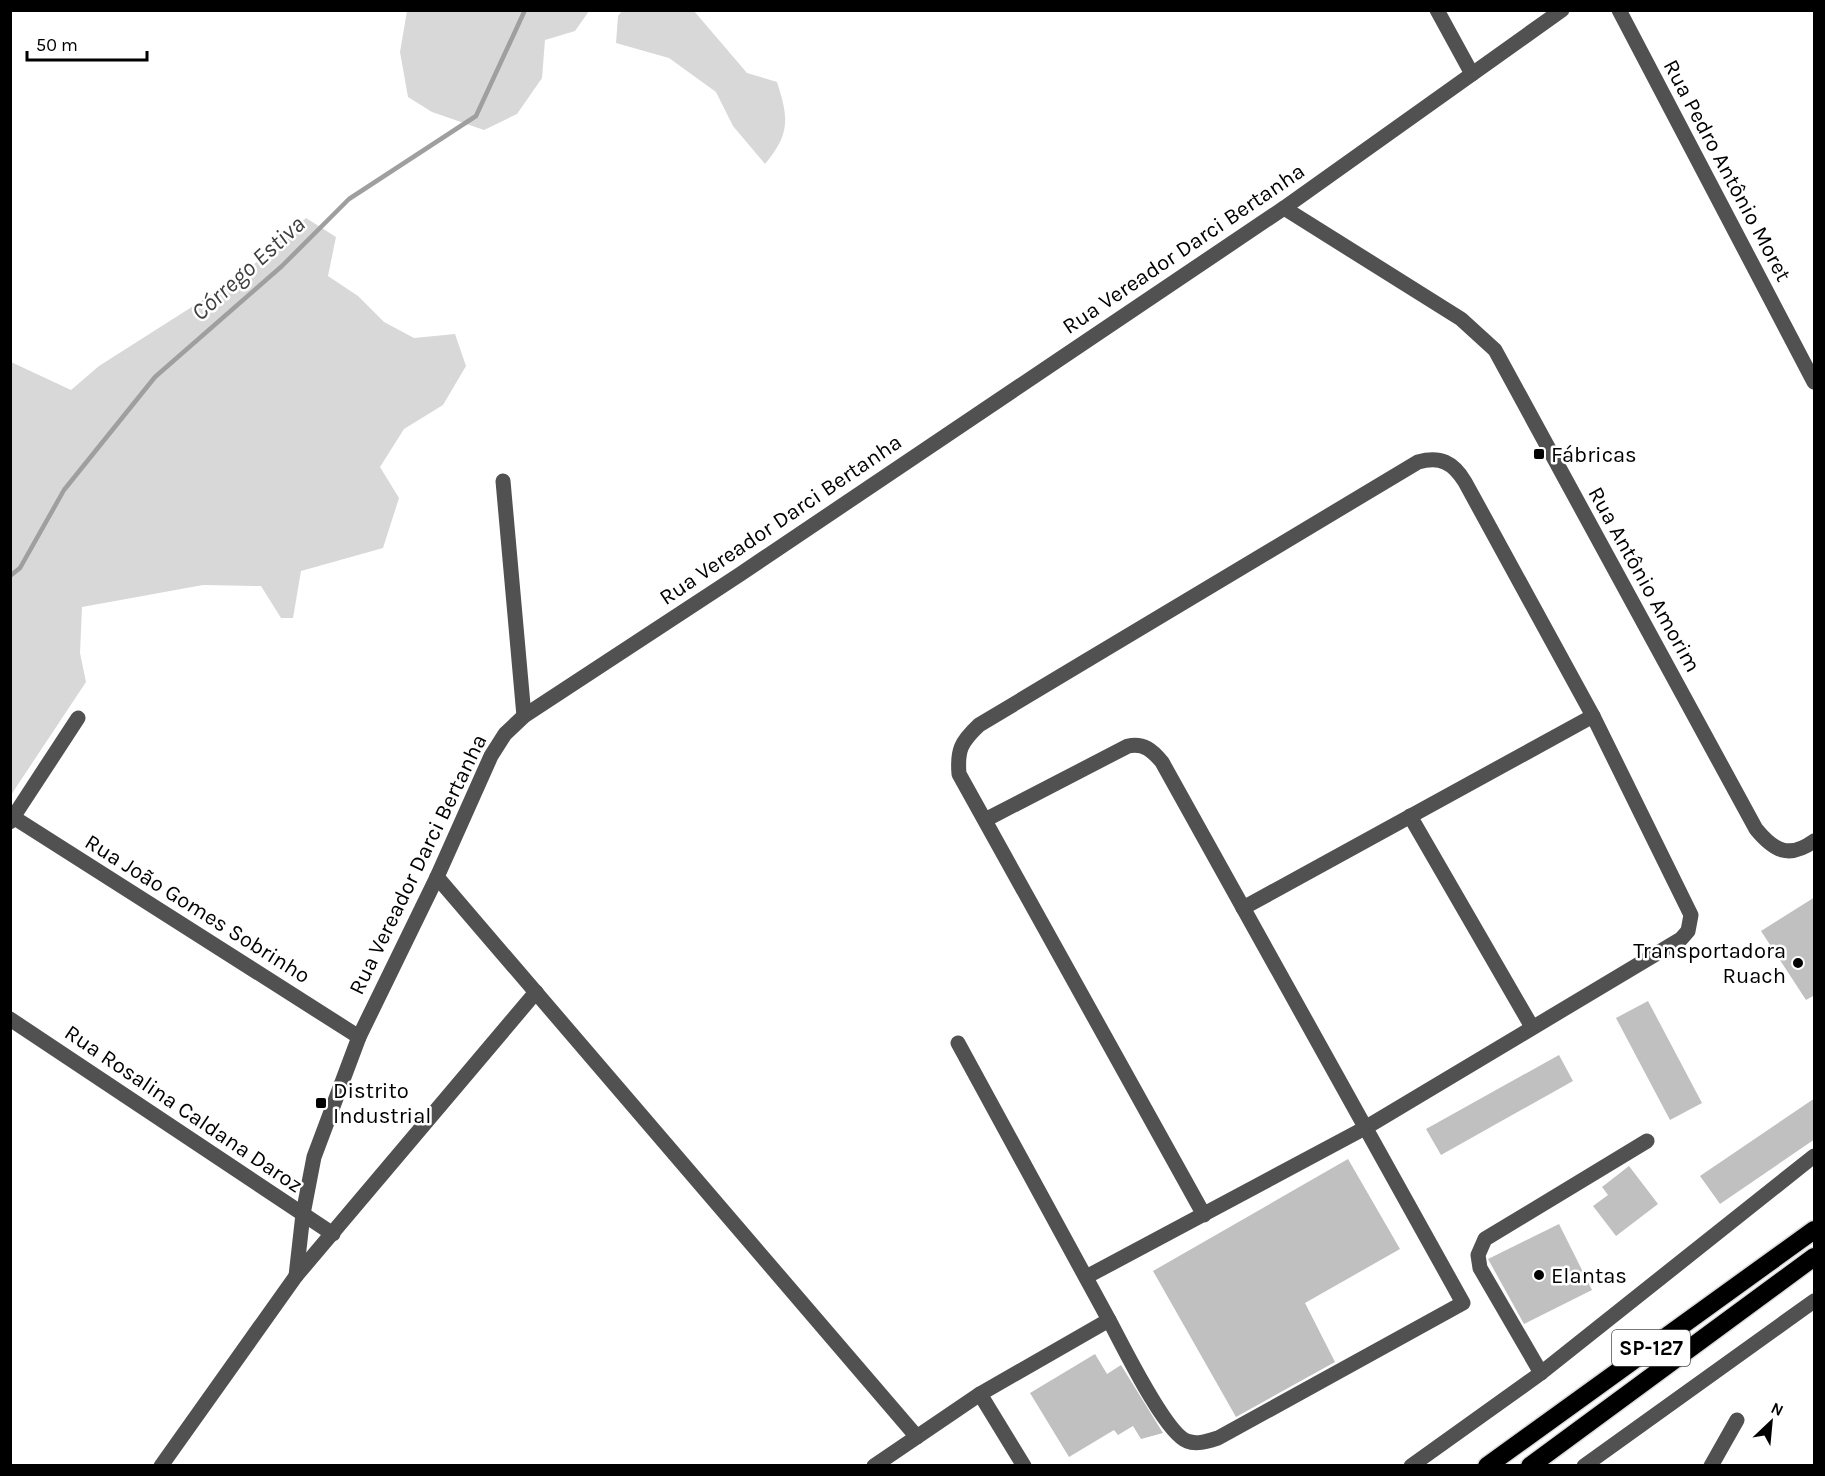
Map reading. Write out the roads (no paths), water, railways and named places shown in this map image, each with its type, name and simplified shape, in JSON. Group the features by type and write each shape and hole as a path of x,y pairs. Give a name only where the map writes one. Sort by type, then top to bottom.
{"highway":[{"name":"SP-127","path":"1487,1466 1815,1230"},
{"name":"SP-127","path":"1530,1466 1815,1257"}],"street":[{"path":"1437,10 1472,74"},
{"name":"Rua Vereador Darci Bertanha","path":"296,1276 303,1214 314,1157 359,1037 437,877 491,756 505,734 524,716 739,575 1284,207 1562,10"},
{"name":"Rua Pedro Antônio Moret","path":"1619,10 1815,382"},
{"name":"Rua Antônio Amorim","path":"1284,207 1461,319 1495,350 1756,829 1770,846 1786,852 1807,846 1815,841"},
{"path":"1086,1277 1204,1215 1365,1128 1681,939 1691,922 1691,915 1593,717 1458,470 1445,460 1430,459 1418,462 979,725 966,737 957,754 959,774 1204,1215"},
{"path":"503,481 524,716"},
{"path":"1243,908 1593,717"},
{"path":"12,820 78,718"},
{"path":"958,1043 1162,1416 1176,1435 1187,1441 1202,1443 1218,1438 1463,1303 1162,762 1145,747 1128,746 985,820"},
{"path":"1410,816 1532,1027"},
{"name":"Rua João Gomes Sobrinho","path":"12,820 359,1037"},
{"path":"437,877 916,1437"},
{"name":"Rua Vereador Darci Bertanha","path":"161,1466 296,1276 536,992"},
{"name":"Rua Rosalina Caldana Daroz","path":"10,1019 333,1234"},
{"path":"1541,1373 1480,1268 1480,1246 1485,1239 1647,1142"},
{"path":"1411,1466 1541,1373 1815,1156"},
{"path":"1584,1466 1815,1301"},
{"path":"874,1466 980,1394 1109,1320"},
{"path":"980,1394 1024,1466"},
{"path":"1711,1466 1737,1420"}],"waterway":[{"name":"Córrego Estiva","path":"10,576 20,568 64,490 155,377 282,266 349,199 476,116 525,10"}],"place":[{"name":"Fábricas","path":"1539,454"},
{"name":"Transportadora Ruach","path":"1798,963"},
{"name":"Distrito Industrial","path":"321,1103"},
{"name":"Elantas","path":"1539,1275"}]}
